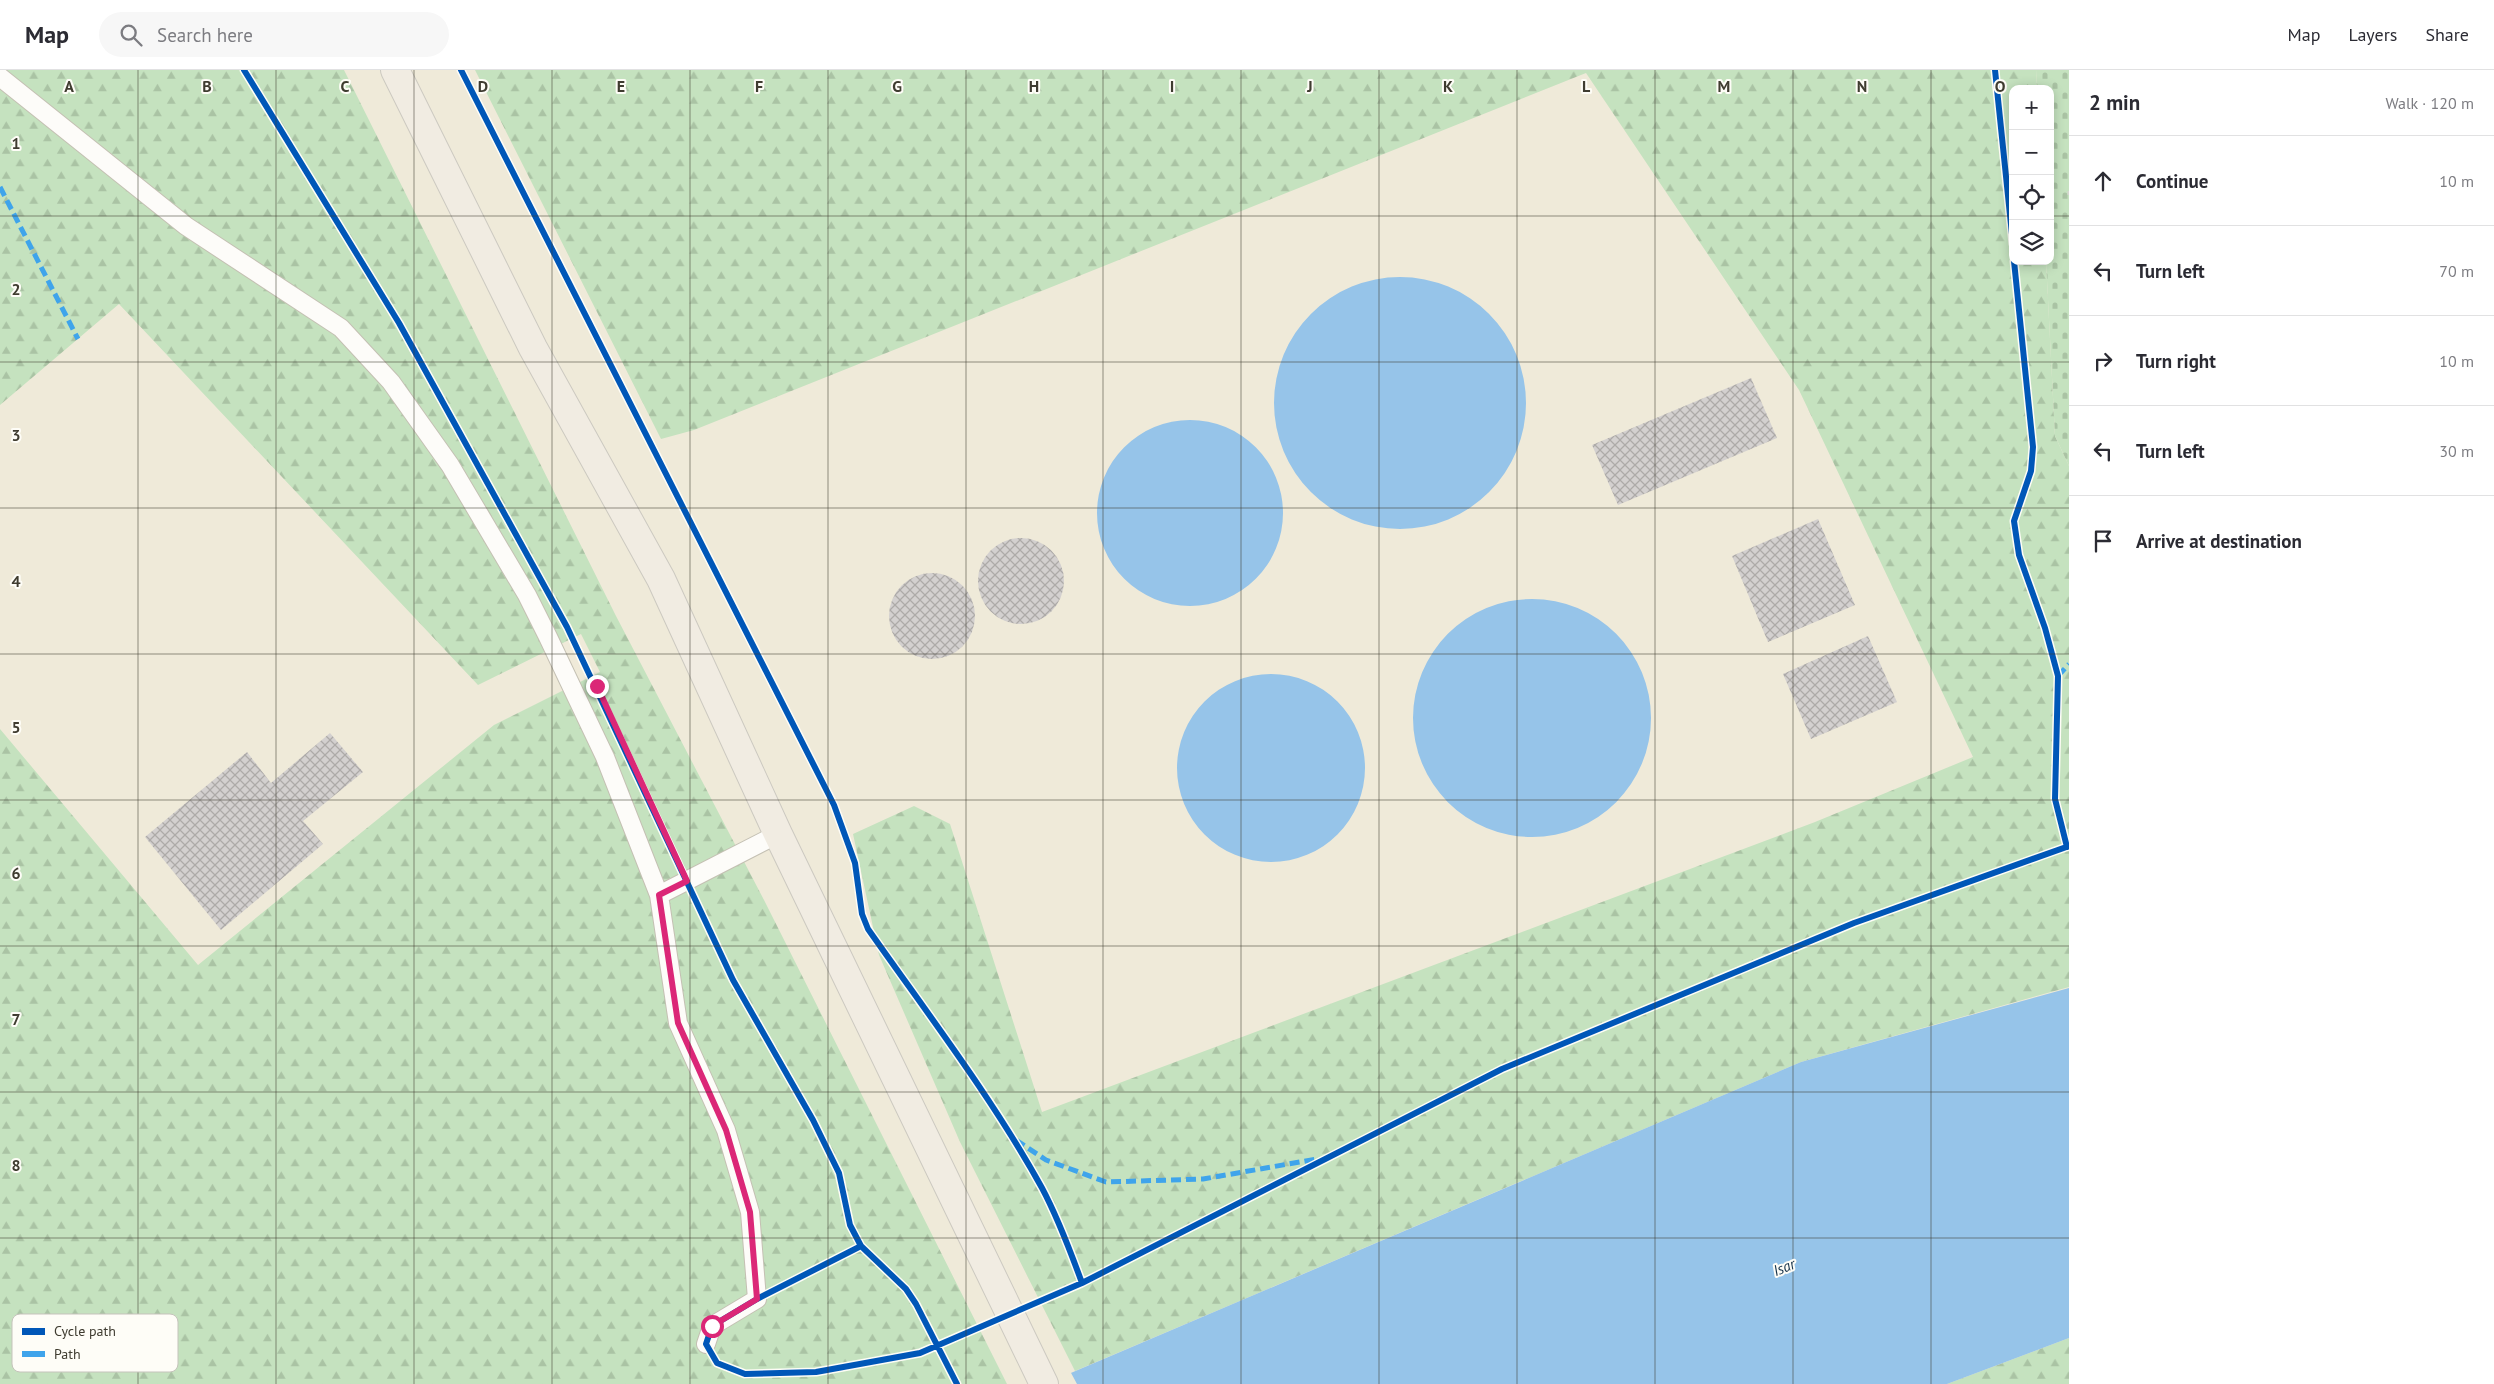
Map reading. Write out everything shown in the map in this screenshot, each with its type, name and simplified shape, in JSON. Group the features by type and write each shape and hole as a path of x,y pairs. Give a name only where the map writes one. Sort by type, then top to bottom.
{"main road":[{"path":"394,70 534,348 661,579 778,834 1044,1384"}],"lane":[{"path":"0,77 186,226 341,328 391,382 450,465 526,595 548,636 605,756 659,895 678,1023 726,1130 750,1212 757,1299 712,1326 706,1344"},
{"path":"659,895 778,834"}],"path":[{"path":"2069,191 2069,196"}],"green space":[{"path":"0,70 344,70 616,616 764,900 1007,1384 0,1384 0,729 198,965 494,725 600,672 581,634 478,685 119,304 0,405"},
{"path":"475,70 2036,70 2037,85 2009,85 2009,265 2046,265 2055,436 2069,466 2069,987 1801,1062 1075,1371 960,1142 879,955 853,834 914,806 950,824 1042,1112 1815,822 1973,757 1799,390 1586,73 694,430 661,439"},
{"path":"2036,70 2069,70 2069,466 2055,436 2046,265 2054,265 2054,85 2037,85"},
{"path":"2069,1338 2069,1384 1947,1384"}],"water":[{"path":"1388,277 1412,277 1437,282 1460,292 1480,305 1498,323 1511,343 1521,366 1526,391 1524,428 1517,451 1498,483 1480,501 1460,514 1437,524 1412,529 1388,529 1363,524 1340,514 1320,501 1302,483 1289,463 1279,440 1274,415 1274,391 1279,366 1289,343 1302,323 1320,305 1340,292 1363,282"},
{"path":"1199,420 1226,427 1242,435 1256,447 1268,461 1276,477 1282,495 1282,531 1276,549 1268,565 1256,579 1242,591 1226,599 1208,605 1181,606 1154,599 1138,591 1112,565 1098,531 1097,504 1104,477 1112,461 1138,435 1172,421"},
{"path":"1532,599 1555,601 1577,608 1598,619 1616,634 1631,652 1642,673 1649,695 1651,718 1649,741 1642,763 1631,784 1616,802 1598,817 1577,828 1555,835 1532,837 1509,835 1487,828 1466,817 1448,802 1433,784 1422,763 1415,741 1413,718 1415,695 1422,673 1433,652 1448,634 1466,619 1487,608 1509,601"},
{"path":"1271,674 1307,681 1323,690 1337,702 1349,716 1358,732 1365,768 1358,804 1349,820 1337,834 1323,846 1307,855 1271,862 1235,855 1219,846 1205,834 1193,820 1184,804 1177,768 1184,732 1193,716 1205,702 1219,690 1235,681"},
{"name":"Isar","path":"2069,988 2069,1338 1947,1384 1045,1384 1801,1062"}],"pier":[{"path":"1070,1371 1077,1384 1042,1384 1043,1382"}],"building":[{"path":"1751,378 1777,438 1618,505 1592,445"},
{"path":"1818,519 1855,605 1768,642 1732,556"},
{"path":"1021,538 1037,541 1045,545 1057,557 1061,565 1064,581 1061,597 1057,605 1045,617 1037,621 1021,624 1005,621 997,617 985,605 981,597 978,581 981,565 985,557 997,545 1005,541"},
{"path":"932,573 948,576 956,580 968,592 972,600 975,616 972,632 968,640 956,652 948,656 932,659 916,656 908,652 896,640 892,632 889,616 892,600 896,592 908,580 916,576"},
{"path":"1868,636 1897,702 1811,739 1783,674"},
{"path":"330,733 363,772 303,821 323,844 221,930 145,837 247,752 271,783"}],"marked path":[{"path":"0,187 78,339"},
{"path":"2058,676 2069,664"},
{"path":"1016,1140 1046,1160 1106,1182 1203,1179 1317,1159"}],"cycle path":[{"path":"244,70 399,323 567,627 733,980 813,1120 839,1173 850,1225 861,1246 906,1289 916,1304 957,1384"},
{"path":"461,70 834,805 855,863 862,914 868,929 981,1089 1023,1155 1053,1211 1082,1283"},
{"path":"1995,70 2011,220"},
{"path":"2014,265 2033,447 2031,471 2014,521 2019,555 2045,628 2058,676 2055,799 2067,847"},
{"path":"861,1246 757,1299 712,1326 706,1344 717,1363 745,1374 816,1372 920,1353 1082,1283 1502,1069 1854,923 2069,846"}],"route":[{"path":"597,686 687,881 659,895 678,1023 726,1130 750,1212 757,1299 712,1326"}]}
